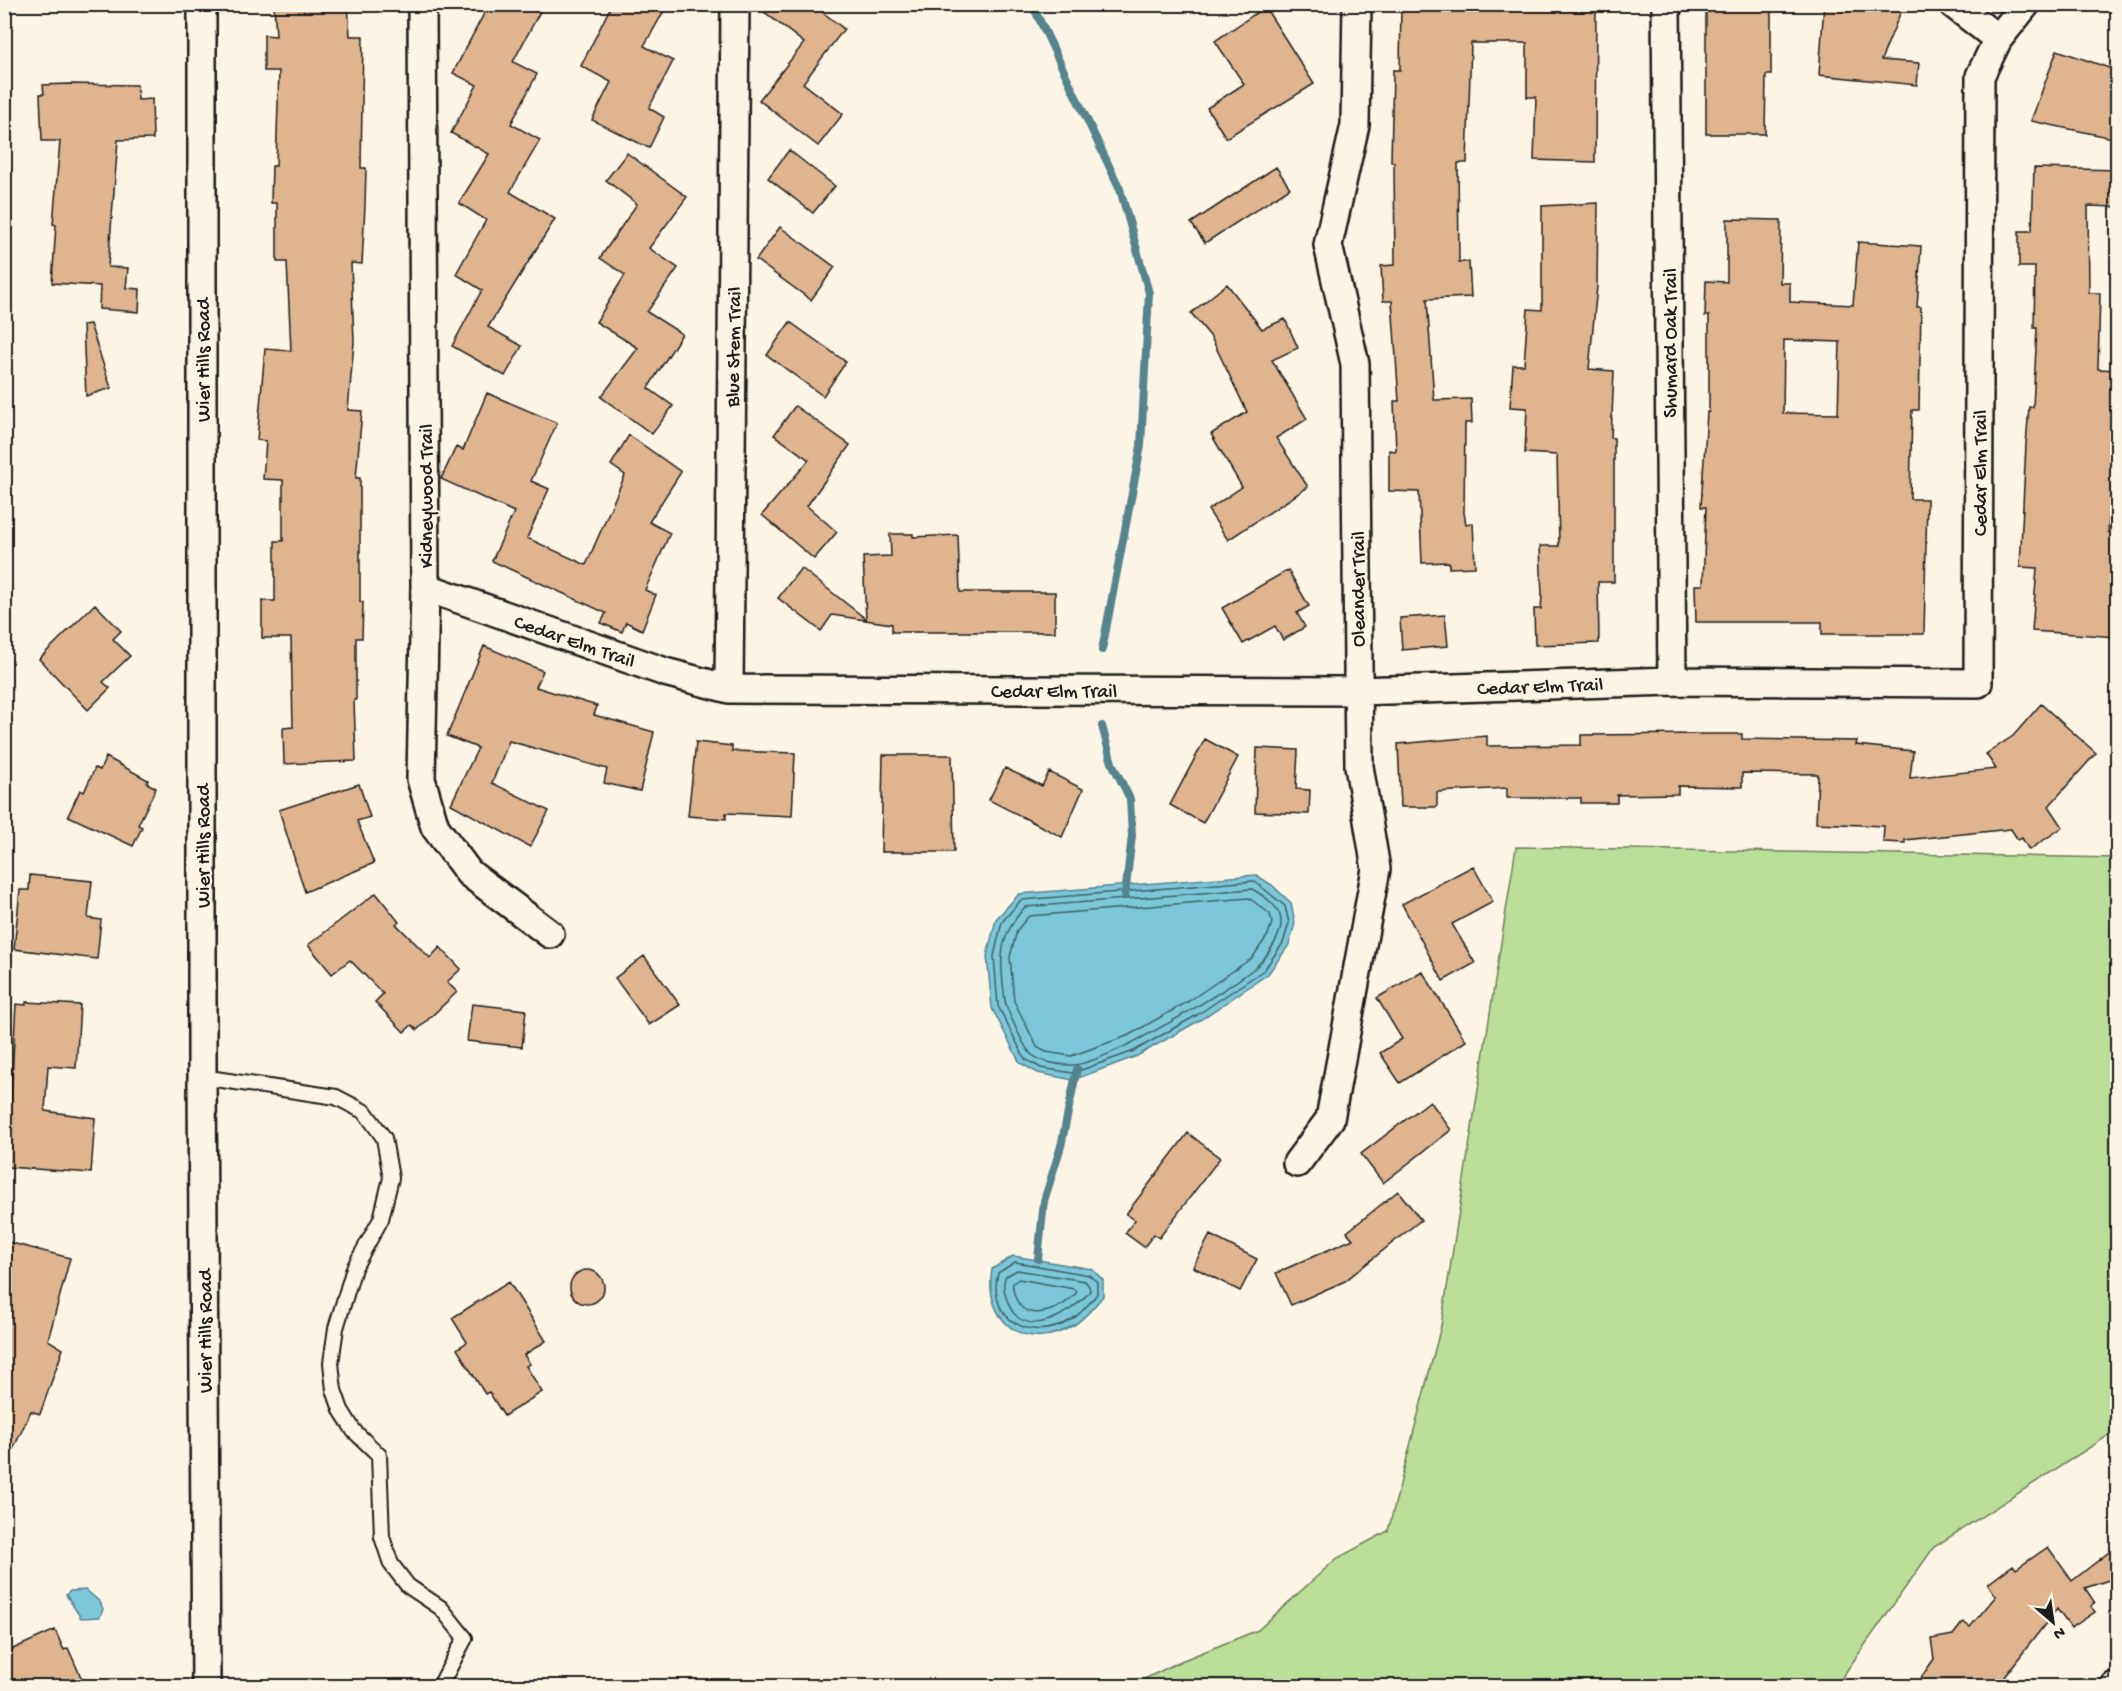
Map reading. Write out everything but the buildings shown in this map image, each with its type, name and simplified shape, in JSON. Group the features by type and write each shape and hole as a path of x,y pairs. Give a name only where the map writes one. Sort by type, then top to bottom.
{"street":[{"name":"Wier Hills Road","path":"202,4 202,1077 206,1686"},
{"name":"Kidneywood Trail","path":"422,4 425,587 421,779 435,827 470,873 549,934"},
{"name":"Blue Stem Trail","path":"729,689 735,4"},
{"name":"Oleander Trail","path":"1297,1163 1330,1119 1376,869 1359,766 1355,364 1328,245 1355,126 1357,4"},
{"name":"Shumard Oak Trail","path":"1666,4 1672,681"},
{"path":"1953,4 1998,39"},
{"name":"Cedar Elm Trail","path":"425,587 665,672 729,689 1358,691 1672,681 1978,683 1980,76 1998,39 2026,4"}],"lane":[{"path":"202,1077 336,1097 365,1112 384,1138 392,1178 381,1219 354,1268 336,1328 331,1363 334,1390 341,1410 354,1431 379,1455 381,1537 391,1564 408,1586 441,1608 465,1638 440,1686"}],"green space":[{"path":"1516,847 2117,858 2117,1430 1934,1547 1836,1686 1130,1686 1181,1661 1258,1630 1336,1559 1388,1531 1441,1326"}],"water":[{"path":"1256,875 1272,885 1291,903 1295,923 1289,945 1268,974 1200,1020 1137,1056 1073,1080 1038,1073 1020,1063 992,1008 987,956 996,919 1019,894"},
{"path":"1013,1256 1092,1269 1103,1280 1103,1296 1074,1325 1056,1333 1040,1336 1025,1334 1012,1328 1001,1318 994,1304 991,1288 992,1269"},
{"path":"86,1590 100,1602 103,1609 100,1617 81,1618 66,1595 70,1591"}],"waterway":[{"path":"1032,4 1120,189 1149,293 1141,446 1102,650"},
{"path":"1102,726 1112,763 1130,799 1132,836 1125,895"},
{"path":"1038,1259 1044,1201 1061,1146 1077,1069"}]}
